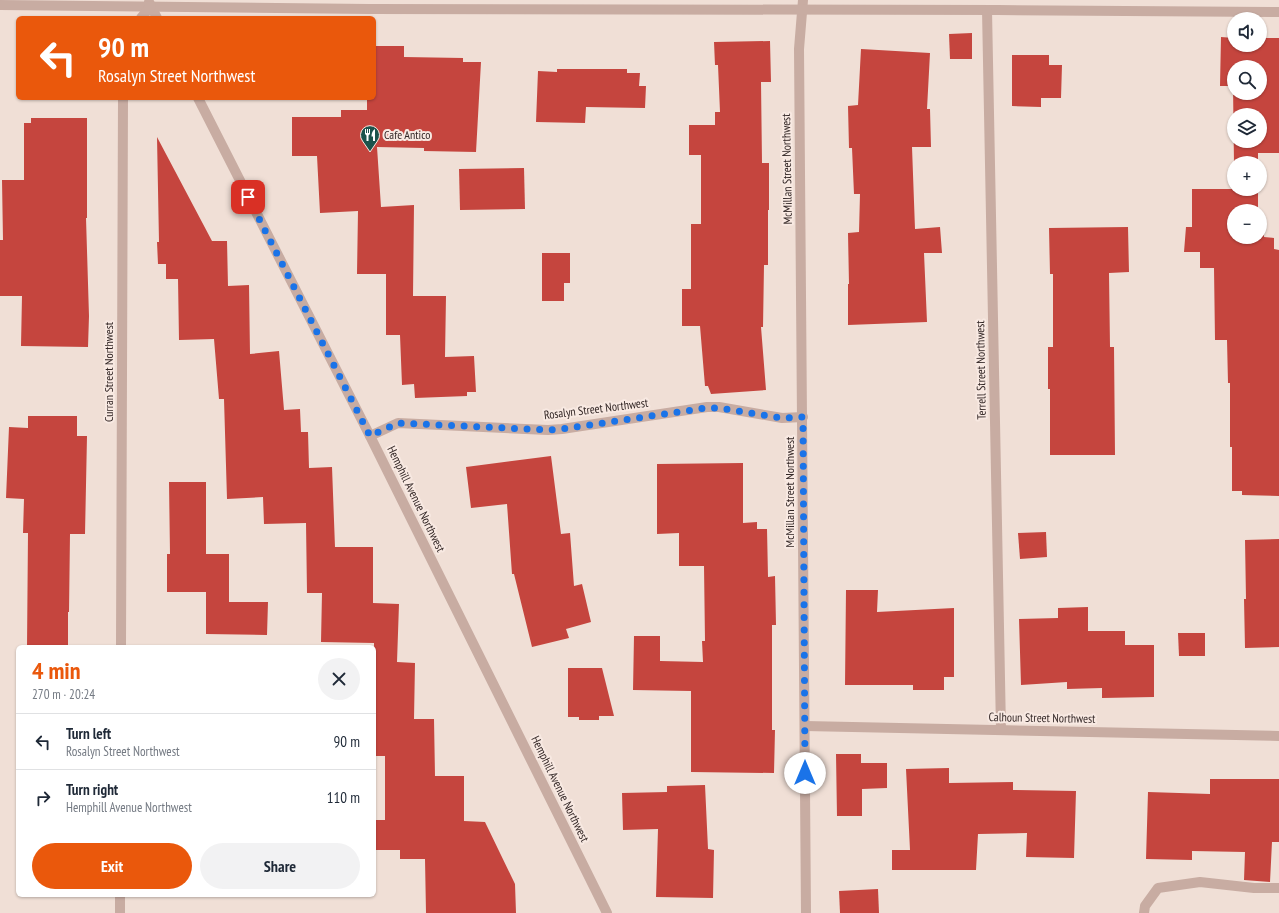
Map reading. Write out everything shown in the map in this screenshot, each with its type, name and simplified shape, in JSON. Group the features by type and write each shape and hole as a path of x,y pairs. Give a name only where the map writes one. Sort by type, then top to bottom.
{"street":[{"path":"143,16 150,3"},
{"path":"150,3 156,16"},
{"path":"0,5 150,3 369,5 803,5 987,10 1279,12"},
{"name":"McMillan Street Northwest","path":"803,5 799,49 806,913"},
{"name":"Terrell Street Northwest","path":"987,10 1001,730"},
{"name":"Curran Street Northwest","path":"121,645 122,100"},
{"name":"Hemphill Avenue Northwest","path":"199,100 370,436 607,913"},
{"name":"Rosalyn Street Northwest","path":"370,436 398,423 548,430 706,408 719,408 782,418 803,417"},
{"name":"Calhoun Street Northwest","path":"804,726 1279,736"},
{"path":"1144,913 1145,906 1158,888 1200,882 1254,888 1279,888"},
{"path":"120,897 120,913"}],"building":[{"path":"972,33 972,59 950,59 949,34"},
{"path":"1221,37 1227,37 1227,52 1267,52 1267,38 1279,38 1279,153 1258,153 1258,156 1234,156 1234,148 1267,148 1267,108 1233,108 1233,100 1267,100 1267,60 1227,60 1227,86 1220,86"},
{"path":"770,41 771,82 761,82 762,163 769,163 768,265 764,265 763,327 761,327 766,390 711,394 708,386 705,386 700,326 682,326 682,289 691,289 691,224 701,224 701,155 689,155 689,125 715,125 715,112 720,112 718,65 715,65 714,42"},
{"path":"376,46 404,46 404,57 463,58 463,62 481,62 476,152 424,151 424,148 377,147 381,207 414,205 413,296 446,296 445,357 474,356 476,392 467,392 467,396 415,398 414,384 402,385 400,335 386,335 386,274 357,274 358,211 320,213 317,156 292,156 292,117 341,117 341,110 367,110 367,100 376,100"},
{"path":"861,49 930,53 927,109 930,109 931,147 912,147 915,229 940,227 942,253 924,253 927,322 848,325 848,233 859,232 860,194 854,194 852,148 849,148 848,106 858,105"},
{"path":"1012,55 1049,55 1049,65 1062,65 1061,98 1041,98 1041,107 1012,106"},
{"path":"557,69 627,69 627,73 640,73 639,86 646,86 645,108 586,107 585,123 536,122 538,71 557,72"},
{"path":"31,118 87,118 86,218 89,316 88,347 21,346 22,296 0,296 0,240 3,240 2,180 24,180 24,123 31,123"},
{"path":"157,137 212,241 227,241 228,286 249,285 250,354 279,351 284,410 300,409 301,432 308,432 309,468 332,467 335,547 373,547 373,603 399,604 397,662 415,663 414,719 434,719 435,776 464,776 464,821 485,822 515,884 516,913 426,913 425,859 400,859 400,850 376,850 376,820 385,820 385,756 376,756 376,645 374,645 374,643 321,642 322,593 307,593 306,523 264,524 263,497 227,499 224,399 219,399 214,339 179,340 178,279 166,279 166,264 158,264 157,242 159,242"},
{"path":"524,168 525,209 460,210 459,169"},
{"path":"1192,189 1227,189 1227,196 1258,196 1258,204 1227,204 1227,244 1267,244 1267,237 1274,238 1274,249 1279,250 1279,496 1242,495 1242,491 1232,491 1230,383 1228,383 1227,340 1215,340 1214,268 1200,268 1200,252 1184,252 1186,227 1192,227"},
{"path":"1128,227 1129,272 1109,273 1110,347 1114,347 1115,455 1050,455 1050,389 1048,389 1048,347 1053,347 1053,274 1050,274 1049,228"},
{"path":"542,253 570,253 570,283 564,283 564,301 542,301"},
{"path":"28,416 77,416 77,436 87,436 85,534 70,534 68,645 27,645 28,533 23,533 24,499 6,498 9,427 28,428"},
{"path":"551,456 561,534 570,533 574,586 582,584 591,622 566,629 569,638 532,647 514,574 512,574 507,504 471,508 466,467"},
{"path":"743,463 743,523 757,522 757,529 767,529 768,577 775,576 776,625 772,625 772,730 775,730 774,773 691,772 691,691 633,690 634,636 660,636 660,661 703,662 702,641 705,641 704,566 679,566 679,533 657,534 657,464"},
{"path":"169,482 206,482 206,554 229,554 229,602 268,602 267,635 206,634 206,592 167,592 167,554 170,554"},
{"path":"1046,532 1047,557 1020,559 1018,533"},
{"path":"1279,539 1279,647 1245,648 1245,540"},
{"path":"846,590 878,590 877,612 954,608 954,677 944,677 944,690 913,690 913,685 845,685"},
{"path":"1088,607 1088,631 1125,631 1125,645 1154,645 1154,697 1102,698 1102,688 1067,689 1067,682 1021,685 1019,619 1058,618 1058,608"},
{"path":"1178,633 1205,633 1205,656 1179,656"},
{"path":"568,668 602,668 614,716 599,716 599,720 579,720 579,717 568,717"},
{"path":"836,754 861,754 861,763 887,763 887,788 862,789 862,816 837,816"},
{"path":"949,768 949,783 1013,782 1013,790 1076,791 1074,858 1026,857 1027,833 978,834 976,870 892,870 892,850 910,850 906,769"},
{"path":"1210,779 1279,779 1279,842 1272,842 1270,882 1244,880 1245,852 1192,851 1192,860 1146,859 1148,792 1210,794"},
{"path":"705,785 708,849 714,850 713,898 656,897 658,829 623,830 622,793 667,792 667,786"},
{"path":"878,889 879,913 840,913 839,891"}],"place":[{"name":"Cafe Antico","path":"370,152"}],"route":[{"path":"248,197 370,436 398,423 548,430 706,408 719,408 782,418 803,417 805,773"}]}
